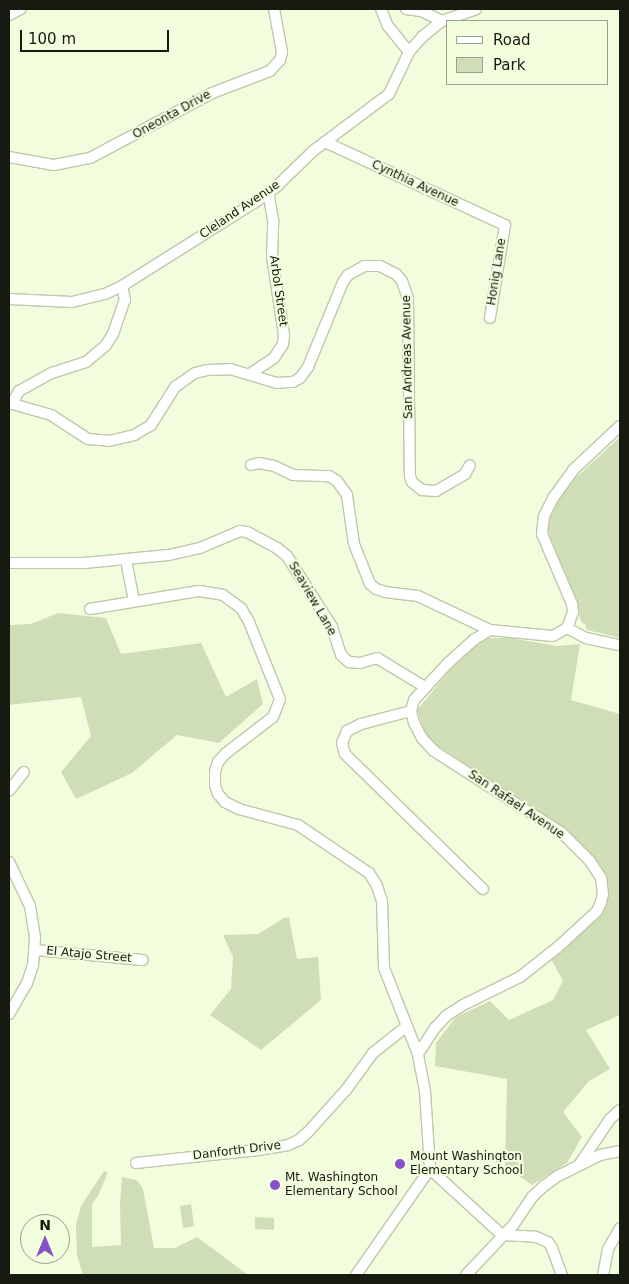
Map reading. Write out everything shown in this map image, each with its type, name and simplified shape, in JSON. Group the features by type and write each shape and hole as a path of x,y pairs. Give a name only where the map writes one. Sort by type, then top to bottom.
{"street":[{"path":"9,16 21,9"},
{"name":"Oneonta Drive","path":"9,157 54,165 90,158 212,93 270,71 280,60 282,52 274,9"},
{"path":"381,9 388,26 409,52"},
{"path":"406,9 421,11 442,21"},
{"name":"Cleland Avenue","path":"9,298 72,302 105,294 122,286 268,192 325,142 388,94 409,52 422,36 442,21 476,9"},
{"name":"Cynthia Avenue","path":"325,142 505,225"},
{"name":"Arbol Street","path":"250,374 274,358 283,344 284,335 272,258 273,220 268,192"},
{"name":"Honig Lane","path":"490,318 505,225"},
{"name":"San Andreas Avenue","path":"11,403 51,415 88,439 110,441 134,435 151,424 175,386 195,373 218,369 250,374 285,384 300,378 308,367 343,282 348,276 364,266 380,266 389,269 402,281 408,298 410,476 412,482 422,490 436,491 465,474 470,465"},
{"path":"11,403 19,390 52,373 86,362 106,345 113,334 125,300 122,286"},
{"path":"251,464 259,463 274,466 293,475 329,476 337,481 347,495 354,544 370,584 376,589 418,596 490,630 553,636 566,628 571,620 572,604 542,534 544,516 553,498 573,470 620,426"},
{"name":"Seaview Lane","path":"9,564 84,563 169,555 193,550 240,532 247,532 277,548 287,556 332,628 340,655 349,662 360,663 377,658 425,687"},
{"path":"126,560 134,601"},
{"path":"90,610 134,601 210,592 223,595 241,608 249,622 280,699 273,717 226,753 218,762 215,772 215,785 218,794 225,802 239,810 298,826 369,873 377,886 382,901 384,968 418,1054 425,1091 430,1169 356,1275"},
{"path":"566,628 586,638 620,645"},
{"path":"483,889 345,754 342,743 347,732 361,724 411,712 414,700 425,687 475,639 490,630"},
{"name":"San Rafael Avenue","path":"411,712 414,723 422,738 434,751 562,833 590,861 601,878 603,894 596,911 558,948 520,977 463,1005 446,1016 435,1028 418,1054"},
{"path":"9,790 24,772"},
{"path":"9,862 30,906 34,922 35,950 27,983 9,1014"},
{"name":"El Atajo Street","path":"35,950 143,960"},
{"name":"Danforth Drive","path":"136,1163 258,1150 288,1145 299,1140 346,1090 373,1053 407,1026"},
{"path":"578,1165 610,1119 620,1110"},
{"path":"466,1275 544,1186 578,1165 600,1155 620,1151"},
{"path":"430,1169 502,1235 536,1237 548,1242 562,1275"},
{"path":"603,1275 608,1249 620,1228"}],"green space":[{"path":"620,437 620,638 587,630 585,624 581,622 576,600 551,543 548,526 550,516 569,484"},
{"path":"58,613 106,618 121,654 201,643 226,697 257,679 263,704 219,743 177,735 132,773 76,799 61,772 91,736 81,697 9,705 9,625 31,624"},
{"path":"487,638 510,638 557,646 580,644 571,700 620,714 620,1015 586,1030 610,1069 589,1081 563,1112 582,1137 567,1163 532,1185 505,1166 507,1079 435,1066 436,1043 456,1017 490,1001 509,1020 553,1000 563,981 551,959 570,942 608,891 606,877 594,858 537,810 427,739 417,710 460,658"},
{"path":"289,917 297,959 318,957 321,1000 261,1050 210,1015 231,989 233,957 223,935 258,934 284,918"},
{"path":"104,1171 108,1172 98,1196 92,1204 92,1247 121,1245 120,1205 122,1177 137,1180 143,1189 154,1248 175,1248 197,1237 248,1275 83,1275 77,1255 76,1224 81,1206"},
{"path":"191,1204 194,1226 183,1228 180,1206"},
{"path":"255,1217 274,1218 274,1230 255,1229"}],"place":[{"name":"Mount Washington Elementary School","path":"400,1164"},
{"name":"Mt. Washington Elementary School","path":"275,1185"}]}
